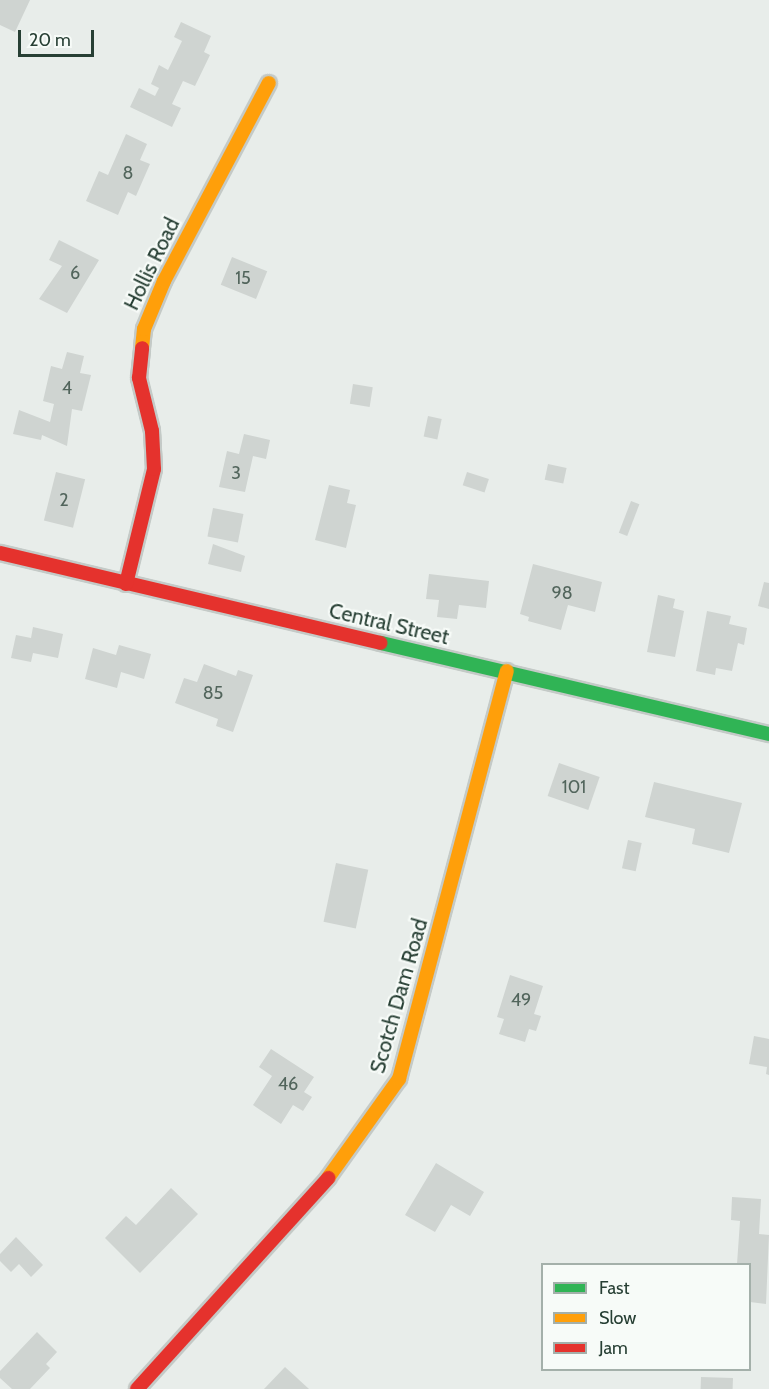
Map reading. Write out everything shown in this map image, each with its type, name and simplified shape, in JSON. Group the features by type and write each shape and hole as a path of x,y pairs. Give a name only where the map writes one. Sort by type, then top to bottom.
{"street":[{"name":"Hollis Road","path":"126,584 154,469 152,430 139,378 144,329 164,281 269,83"},
{"name":"Central Street","path":"0,553 769,734"},
{"name":"Scotch Dam Road","path":"137,1389 324,1184 395,1085 411,1044 507,671"}],"building":[{"path":"0,0 30,0 15,32 0,25"},
{"path":"181,22 211,36 204,52 210,55 195,86 183,81 172,104 181,108 172,127 130,107 139,88 155,96 159,88 151,84 159,65 168,70 182,41 174,37"},
{"path":"126,134 147,144 140,160 150,164 136,196 128,192 118,215 86,201 99,171 108,175"},
{"path":"59,240 99,260 67,313 39,299 62,266 49,260"},
{"path":"232,257 267,271 256,299 221,285"},
{"path":"67,352 84,356 80,373 91,375 82,411 72,409 67,446 42,435 41,440 13,434 19,410 50,422 54,404 43,401 51,366 62,369"},
{"path":"353,384 373,387 370,407 350,404"},
{"path":"428,416 442,419 437,439 424,437"},
{"path":"244,434 270,440 266,459 253,456 245,492 219,487 227,451 239,454"},
{"path":"548,464 567,468 563,484 545,480"},
{"path":"56,472 85,479 73,528 44,521"},
{"path":"467,472 489,479 485,492 463,485"},
{"path":"329,485 350,490 347,503 356,505 346,548 315,540"},
{"path":"631,501 639,504 627,536 619,533"},
{"path":"213,508 243,514 238,542 207,536"},
{"path":"213,544 245,556 241,572 208,564"},
{"path":"533,564 602,582 595,612 568,605 561,630 528,621 529,617 520,614"},
{"path":"429,574 489,581 486,608 459,605 457,619 437,617 439,600 426,599"},
{"path":"764,582 769,583 769,609 758,606"},
{"path":"658,595 675,599 673,608 684,611 675,657 647,652"},
{"path":"707,611 731,616 729,624 747,628 744,645 738,643 732,671 716,668 715,675 696,671"},
{"path":"33,627 63,634 58,658 33,653 31,662 11,658 16,635 31,638"},
{"path":"119,645 151,654 144,679 121,672 117,688 85,679 93,648 116,655"},
{"path":"204,664 236,676 238,670 253,675 233,732 216,726 218,719 175,703 184,678 197,682"},
{"path":"559,763 600,777 588,810 548,796"},
{"path":"654,782 742,803 729,853 692,844 695,829 645,817"},
{"path":"628,840 642,843 636,871 622,868"},
{"path":"336,863 368,870 356,929 324,922"},
{"path":"510,975 543,986 534,1014 541,1016 536,1031 529,1029 525,1042 499,1034 504,1019 497,1017"},
{"path":"754,1036 769,1039 769,1075 766,1074 767,1067 749,1064"},
{"path":"271,1049 314,1077 304,1092 312,1097 303,1111 293,1105 281,1124 253,1105 272,1076 259,1067"},
{"path":"436,1163 484,1192 470,1216 451,1205 435,1232 405,1215"},
{"path":"171,1188 198,1214 140,1273 105,1238 126,1216 136,1225"},
{"path":"732,1197 761,1199 759,1234 769,1235 766,1304 751,1302 751,1263 737,1263 740,1221 731,1220"},
{"path":"16,1237 43,1265 31,1277 19,1264 11,1272 0,1261 0,1254"},
{"path":"37,1332 57,1352 46,1364 50,1368 30,1389 12,1389 0,1378 0,1371"},
{"path":"285,1367 309,1389 264,1389"},
{"path":"701,1377 733,1378 733,1389 701,1389"}],"traffic: fast":[{"path":"381,643 769,734"}],"traffic: slow":[{"path":"142,348 144,329 164,281 269,83"},
{"path":"328,1178 399,1079 507,671"}],"traffic: jam":[{"path":"126,584 154,469 152,431 139,378 142,348"},
{"path":"0,553 381,643"},
{"path":"137,1389 328,1178"}]}
